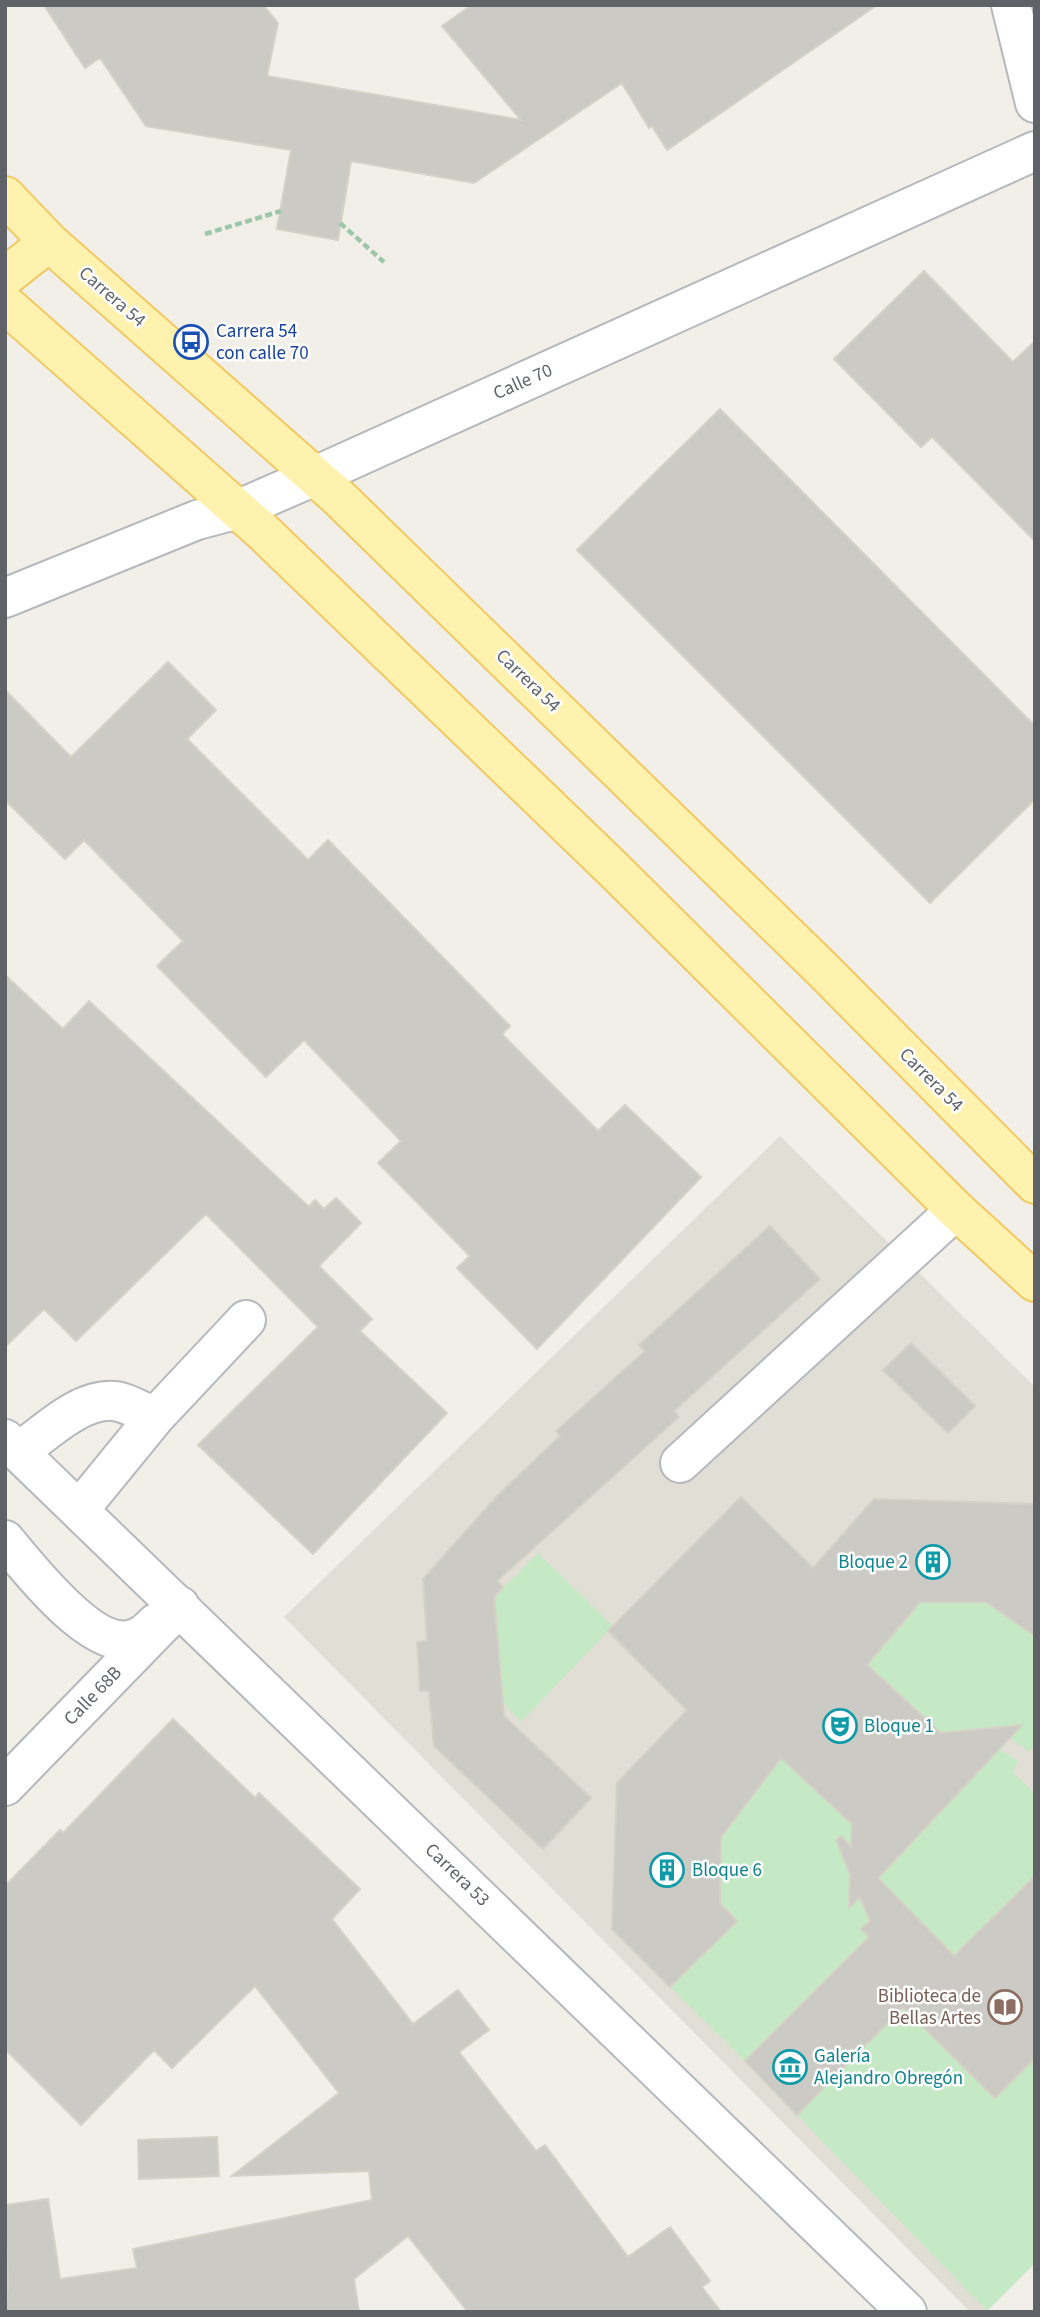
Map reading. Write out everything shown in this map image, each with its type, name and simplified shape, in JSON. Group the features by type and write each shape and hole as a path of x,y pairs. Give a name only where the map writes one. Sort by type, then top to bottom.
{"main road":[{"name":"Carrera 54","path":"5,196 49,242 316,477 677,827 1035,1184"},
{"path":"5,277 49,242"},
{"path":"5,304 239,509 612,868 956,1210 1035,1282"}],"street":[{"path":"1011,5 1035,103"},
{"name":"Calle 70","path":"5,598 197,520 239,509 316,477 1035,151"},
{"path":"680,1463 956,1210"},
{"path":"79,1510 155,1417 246,1320"},
{"path":"12,1445 85,1406 98,1402 116,1401 155,1417"},
{"name":"Carrera 53","path":"12,1445 907,2312"},
{"path":"5,1540 60,1602 102,1635 128,1640 143,1636 178,1605"},
{"name":"Calle 68B","path":"5,1786 178,1605"}],"path":[{"path":"205,234 281,211"},
{"path":"340,223 384,262"}],"shaded area":[{"path":"780,1136 1035,1387 1035,2263 986,2312 970,2312 284,1617"}],"green space":[{"path":"538,1553 613,1626 521,1722 502,1701 494,1597"},
{"path":"858,1587 902,1624 920,1602 986,1602 1020,1626 1035,1612 1035,1745 1028,1752 1000,1733 979,1729 958,1733 948,1739 823,1623"},
{"path":"732,1713 860,1831 851,1853 852,1875 861,1897 874,1917 861,1929 869,1937 745,2061 670,1987 737,1921 720,1903 721,1837 749,1800 697,1748"},
{"path":"986,1742 1019,1761 1012,1771 1035,1794 1035,1876 954,1956 883,1904 862,1851"},
{"path":"903,2007 995,2098 1035,2058 1035,2263 987,2311 797,2115"}],"building":[{"path":"44,5 263,5 278,23 267,76 521,120 442,26 472,5 877,5 667,150 652,126 649,128 622,83 474,183 351,161 338,240 277,229 291,150 146,126 100,58 85,68"},
{"path":"924,271 1013,362 1035,341 1035,541 932,437 921,447 834,359"},
{"path":"720,409 1035,726 1035,799 930,903 577,550"},
{"path":"168,662 216,710 187,739 308,860 328,840 510,1026 502,1034 598,1131 625,1105 701,1177 537,1349 457,1268 470,1256 378,1163 401,1141 304,1040 266,1077 157,966 183,941 84,840 65,859 5,800 5,690 71,757"},
{"path":"5,975 63,1029 89,1001 309,1207 315,1200 324,1209 336,1198 361,1223 319,1266 372,1319 360,1331 447,1413 313,1554 198,1445 318,1327 206,1214 76,1341 44,1309 5,1347"},
{"path":"770,1226 820,1279 674,1411 679,1417 497,1581 503,1587 494,1597 504,1716 591,1798 543,1849 434,1746 429,1691 420,1691 417,1642 427,1641 423,1579 497,1496 560,1436 556,1431 645,1351 639,1345"},
{"path":"911,1343 975,1406 948,1433 883,1370"},
{"path":"741,1497 813,1568 874,1499 1035,1504 1035,1636 986,1602 920,1602 867,1665 941,1733 1022,1725 878,1878 954,1956 1035,1876 1035,2058 995,2098 903,2007 797,2115 745,2061 869,1937 861,1929 870,1921 860,1897 849,1908 850,1874 836,1840 841,1836 851,1847 852,1824 781,1758 721,1837 720,1903 737,1921 670,1987 612,1929 617,1783 687,1710 608,1631"},
{"path":"173,1719 255,1798 259,1793 360,1889 332,1919 413,2024 458,1990 489,2030 459,2052 536,2151 545,2145 628,2257 670,2227 710,2281 702,2287 721,2312 468,2312 408,2236 354,2279 359,2312 5,2312 8,2287 5,2205 48,2199 60,2279 137,2268 133,2249 372,2200 369,2171 232,2176 339,2093 255,1986 172,2068 154,2050 81,2125 5,2049 5,1886 60,1830 63,1833"},
{"path":"217,2137 219,2176 139,2179 138,2140"}],"place":[{"name":"Carrera 54 con calle 70","path":"191,342"},
{"name":"Bloque 2","path":"933,1562"},
{"name":"Bloque 1","path":"840,1726"},
{"name":"Bloque 6","path":"667,1870"},
{"name":"Biblioteca de Bellas Artes","path":"1005,2007"},
{"name":"Galería Alejandro Obregón","path":"790,2067"}]}
